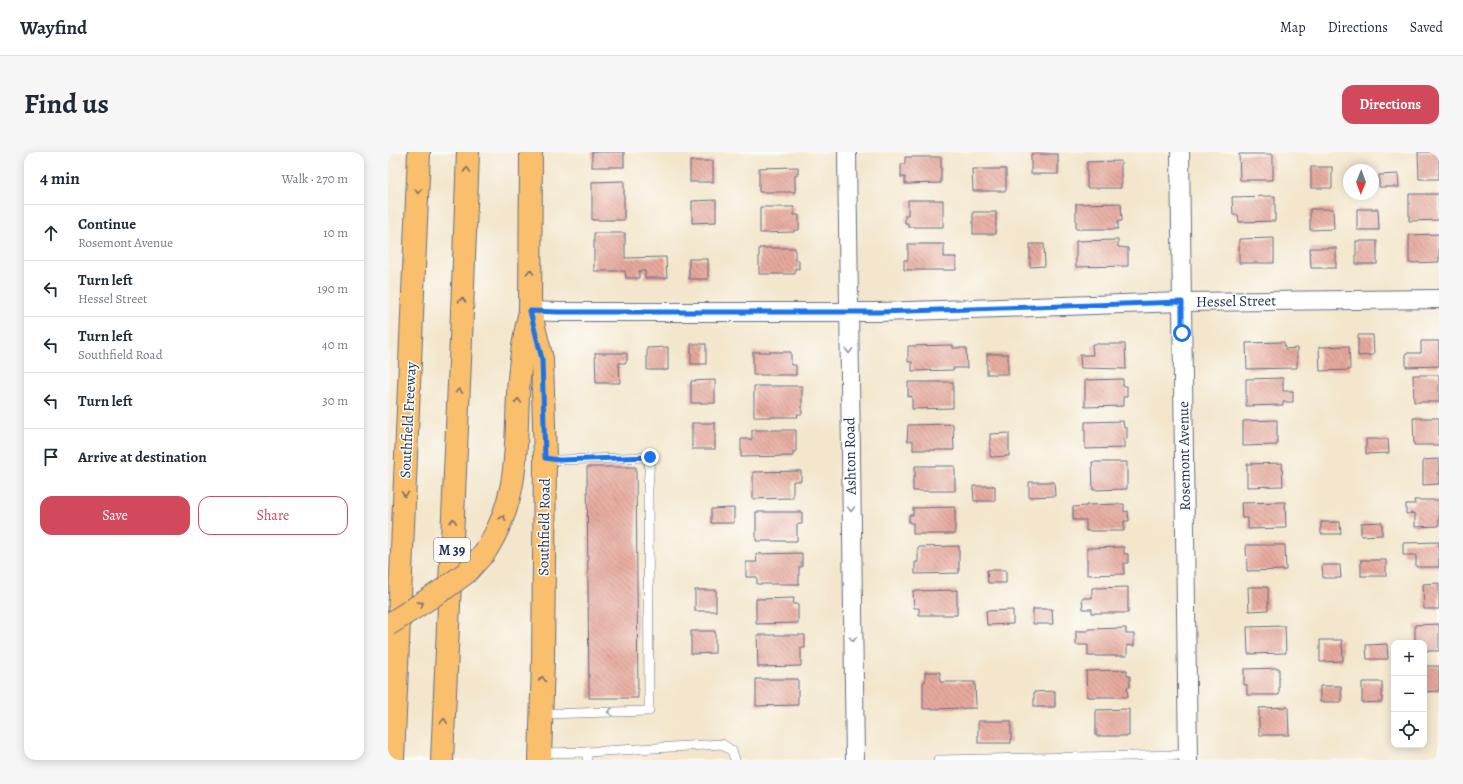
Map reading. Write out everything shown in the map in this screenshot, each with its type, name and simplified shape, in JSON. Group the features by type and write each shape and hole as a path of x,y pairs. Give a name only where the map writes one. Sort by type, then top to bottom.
{"main road":[{"name":"Southfield Freeway","path":"393,760 419,152"},
{"name":"M 39","path":"442,760 461,347 468,152"},
{"name":"Southfield Road","path":"531,152 530,311 542,359 545,458 542,714 540,757"},
{"path":"388,625 460,577 485,552 496,536 503,520 511,492 515,469 519,379 530,311"}],"street":[{"name":"Ashton Road","path":"847,152 855,760"},
{"name":"Rosemont Avenue","path":"1180,152 1188,758"},
{"name":"Hessel Street","path":"530,311 849,312 1182,302 1439,300"}],"lane":[{"path":"542,714 649,711 648,489 650,457 559,460 545,458"},
{"path":"540,757 587,756 722,744 732,751 735,760"},
{"path":"938,760 1188,758"}],"building":[{"path":"592,152 624,152 624,167 592,167"},
{"path":"1418,152 1439,152 1439,179 1419,179"},
{"path":"1031,154 1058,154 1058,174 1031,174"},
{"path":"1239,154 1273,154 1273,180 1240,180"},
{"path":"905,157 941,157 941,183 905,184 905,177 901,177 901,164 905,164"},
{"path":"690,161 713,161 713,182 690,182"},
{"path":"1121,161 1121,188 1087,188 1087,162"},
{"path":"798,167 798,175 795,175 795,192 759,192 759,168"},
{"path":"1311,167 1332,167 1332,188 1311,188"},
{"path":"972,169 1006,169 1006,191 973,191"},
{"path":"1398,174 1399,187 1379,187 1379,175"},
{"path":"624,181 624,220 592,220 592,182"},
{"path":"1409,194 1439,194 1439,220 1409,221"},
{"path":"1275,196 1275,221 1239,222 1238,215 1233,215 1232,197"},
{"path":"716,200 716,222 692,223 692,201"},
{"path":"908,200 943,200 943,227 908,227 908,223 905,223 905,215 908,215"},
{"path":"1121,203 1122,221 1118,221 1118,229 1076,229 1076,204"},
{"path":"760,207 794,207 794,215 799,215 799,230 794,230 794,232 760,233"},
{"path":"1310,209 1333,209 1334,229 1310,230"},
{"path":"1357,209 1378,209 1379,230 1357,230"},
{"path":"973,212 996,212 996,234 973,234"},
{"path":"594,233 625,233 625,258 666,257 667,278 645,278 645,271 639,271 639,278 626,278 625,271 594,271"},
{"path":"1439,234 1439,262 1409,263 1409,235"},
{"path":"1274,238 1274,263 1239,263 1239,239"},
{"path":"1118,240 1118,247 1128,248 1128,266 1076,267 1076,241"},
{"path":"1356,241 1377,241 1377,264 1356,264"},
{"path":"908,244 944,244 944,257 956,257 956,270 904,270 904,260 908,260"},
{"path":"1030,244 1044,244 1045,266 1030,267"},
{"path":"759,248 795,248 795,260 799,260 799,269 795,268 795,274 759,274"},
{"path":"1310,248 1336,248 1336,268 1311,268"},
{"path":"689,259 708,259 708,279 689,279"},
{"path":"1358,335 1373,335 1374,355 1358,356"},
{"path":"1421,341 1439,341 1439,366 1406,367 1406,353 1421,353"},
{"path":"1284,342 1285,349 1297,348 1297,368 1247,369 1246,343"},
{"path":"691,344 706,344 706,364 691,364"},
{"path":"1092,344 1125,344 1126,369 1081,368 1080,355 1093,355"},
{"path":"953,345 953,348 966,348 967,368 953,368 954,370 912,371 912,362 908,362 908,346"},
{"path":"1349,346 1350,370 1320,371 1319,347"},
{"path":"668,347 668,370 647,370 647,348"},
{"path":"753,352 791,352 791,365 796,365 796,375 753,375"},
{"path":"595,353 627,354 627,361 625,363 619,363 620,383 596,383"},
{"path":"987,354 1008,354 1008,374 987,374"},
{"path":"1413,375 1439,375 1439,402 1414,402"},
{"path":"1283,378 1283,391 1293,391 1293,402 1283,402 1283,405 1246,406 1246,379"},
{"path":"1123,379 1123,386 1127,386 1127,397 1123,397 1123,406 1085,407 1085,380"},
{"path":"715,380 715,403 691,403 691,381"},
{"path":"908,382 953,382 953,408 912,409 912,396 908,397"},
{"path":"754,386 802,386 802,414 797,414 798,417 754,417"},
{"path":"1413,418 1439,418 1439,445 1414,445"},
{"path":"1277,420 1277,445 1243,446 1243,421"},
{"path":"1123,421 1124,428 1127,428 1127,439 1124,438 1124,448 1085,449 1085,422"},
{"path":"692,423 715,423 715,449 692,449"},
{"path":"953,424 954,450 913,450 913,441 907,441 908,425"},
{"path":"752,430 796,430 796,452 793,452 793,456 741,457 741,439 752,439"},
{"path":"1009,433 1009,456 990,457 990,434"},
{"path":"1366,439 1388,439 1389,453 1366,454"},
{"path":"1439,459 1439,484 1423,485 1423,460"},
{"path":"1092,462 1127,462 1127,489 1093,490"},
{"path":"1282,463 1283,486 1247,487 1247,464"},
{"path":"915,466 955,466 955,491 913,491"},
{"path":"587,467 636,467 638,698 589,698"},
{"path":"801,471 801,481 793,481 793,498 753,499 753,472"},
{"path":"1029,482 1054,482 1055,496 1029,497"},
{"path":"973,486 995,486 995,501 974,501"},
{"path":"1414,500 1439,500 1439,526 1415,527 1415,513 1406,514 1406,504 1415,504"},
{"path":"1285,502 1286,528 1248,529 1248,518 1242,518 1241,503"},
{"path":"1124,504 1124,512 1128,511 1129,521 1124,521 1124,531 1086,531 1086,520 1073,520 1073,507 1086,505"},
{"path":"955,507 955,534 913,534 913,523 909,523 909,515 913,515 913,508"},
{"path":"734,508 734,523 711,523 711,509"},
{"path":"756,512 802,512 802,524 797,524 797,541 756,541"},
{"path":"1321,522 1340,522 1341,534 1321,534"},
{"path":"1382,522 1382,535 1361,536 1361,523"},
{"path":"1439,542 1439,567 1416,567 1416,555 1403,555 1403,543"},
{"path":"1246,545 1285,545 1286,570 1247,571"},
{"path":"959,546 959,573 915,574 915,562 918,562 918,547"},
{"path":"1124,547 1124,554 1128,554 1128,563 1124,563 1124,574 1087,575 1087,548"},
{"path":"802,553 802,567 799,567 799,584 757,584 757,577 746,577 746,562 757,562 756,554"},
{"path":"1361,560 1386,560 1386,576 1361,576"},
{"path":"1322,565 1340,565 1341,578 1323,578"},
{"path":"987,570 1006,570 1006,583 988,583"},
{"path":"1439,583 1439,609 1424,609 1423,584"},
{"path":"1128,587 1128,613 1092,613 1092,609 1083,609 1082,598 1092,598 1092,588"},
{"path":"1248,587 1268,587 1268,610 1249,611"},
{"path":"695,590 716,590 716,611 695,611"},
{"path":"957,590 957,615 919,615 919,608 914,608 913,591"},
{"path":"794,598 793,604 798,604 798,623 756,624 756,599"},
{"path":"1033,609 1052,609 1053,624 1033,624"},
{"path":"1013,610 1013,624 987,625 986,611"},
{"path":"1439,624 1439,651 1427,651 1427,640 1415,640 1415,625"},
{"path":"1285,626 1286,653 1248,654 1247,627"},
{"path":"1126,628 1126,634 1134,634 1134,646 1127,645 1127,656 1088,656 1088,645 1076,645 1076,631 1088,631 1088,629"},
{"path":"691,631 715,631 715,653 691,654"},
{"path":"757,635 805,635 805,648 801,648 801,666 758,667"},
{"path":"1320,640 1342,640 1343,661 1320,662"},
{"path":"1387,644 1388,659 1367,659 1366,645"},
{"path":"1427,666 1439,666 1439,691 1427,692"},
{"path":"1279,668 1279,695 1247,695 1247,685 1244,685 1244,669"},
{"path":"1127,670 1127,676 1130,676 1130,687 1127,687 1128,697 1087,697 1086,671"},
{"path":"925,672 940,672 940,682 975,682 976,708 923,709 923,682 925,682"},
{"path":"756,679 798,679 798,705 756,706"},
{"path":"1362,682 1382,682 1382,702 1362,703"},
{"path":"1320,686 1341,686 1342,702 1320,702"},
{"path":"1055,691 1055,707 1034,707 1034,692"},
{"path":"1288,707 1289,735 1259,735 1259,708"},
{"path":"1129,709 1129,736 1096,736 1096,710"},
{"path":"978,721 1011,721 1011,743 978,743"}],"route":[{"path":"650,457 559,460 545,458 542,359 530,311 879,312 1182,302 1182,333"}]}
